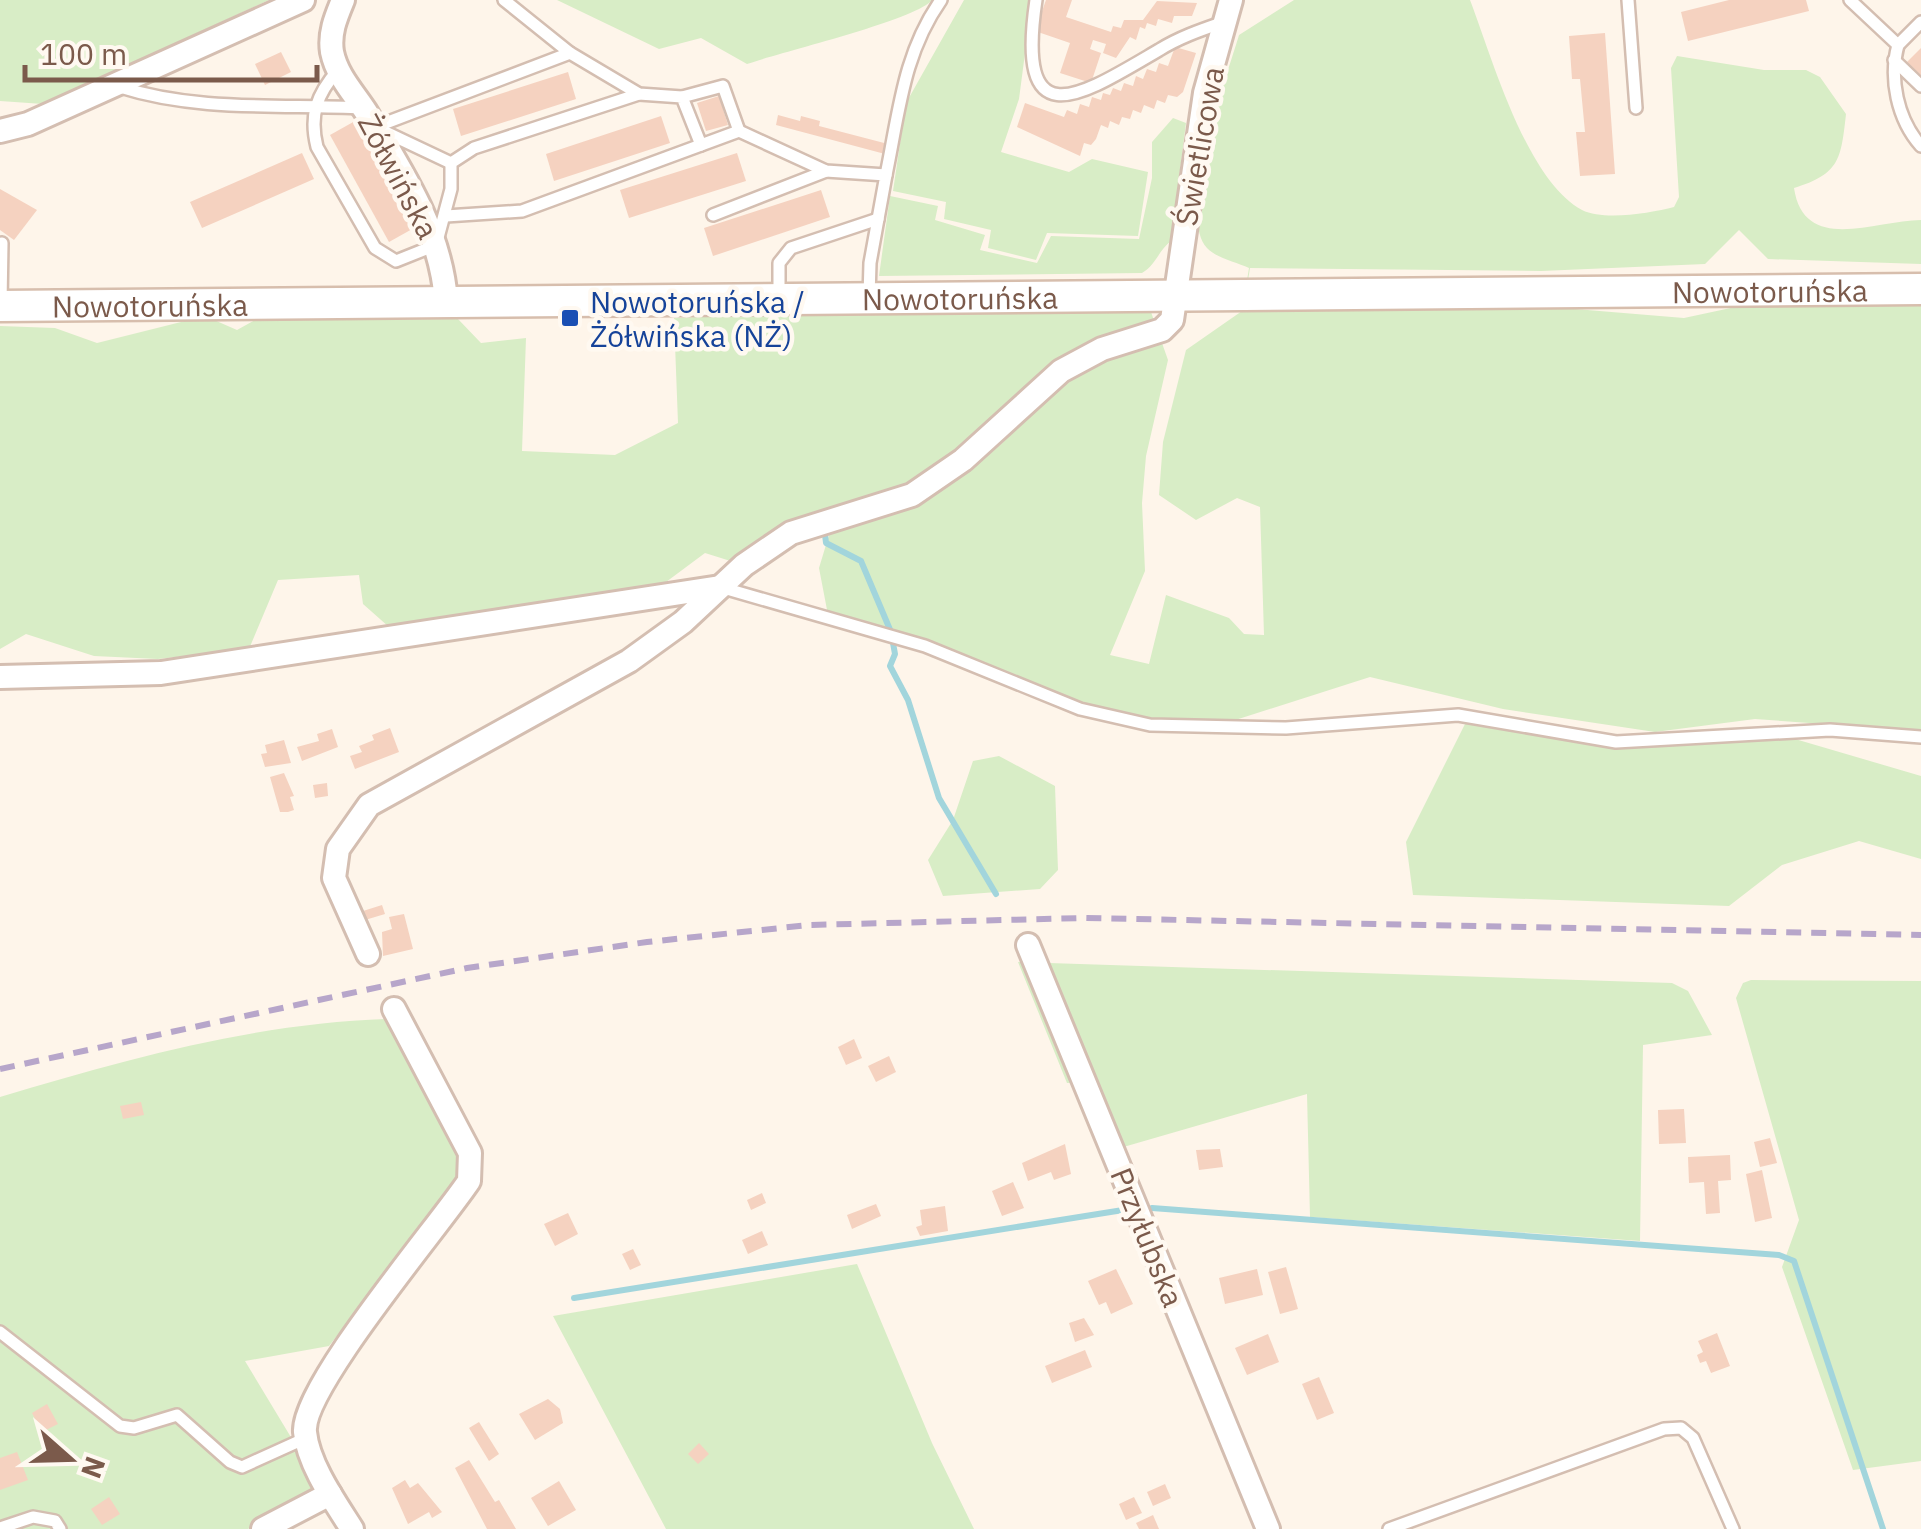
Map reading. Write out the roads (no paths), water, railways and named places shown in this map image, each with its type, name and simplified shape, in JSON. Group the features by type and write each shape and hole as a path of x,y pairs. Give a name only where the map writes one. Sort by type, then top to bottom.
{"main road":[{"name":"Nowotoruńska","path":"0,306 1921,289"}],"street":[{"path":"0,131 28,124 304,0"},
{"path":"338,69 330,38 344,0"},
{"name":"Świetlicowa","path":"1178,295 1186,204 1223,9"},
{"name":"Żółwińska","path":"338,69 428,220 446,301"},
{"path":"368,954 334,878 338,849 357,816 369,804 629,661 791,533 912,495 937,480 1061,371 1102,350 1162,330 1172,320 1178,295"},
{"path":"0,677 161,673 720,586"},
{"name":"Przyłubska","path":"1028,945 1268,1529"},
{"path":"352,1529 330,1494 306,1438 308,1417 338,1359 469,1181 470,1153 394,1009"},
{"path":"264,1529 330,1494"}],"lane":[{"path":"504,0 556,37 570,53 639,94"},
{"path":"870,298 878,219 900,89 923,25 941,0"},
{"path":"1036,0 1032,52 1035,70 1043,84 1062,96 1089,92 1223,9"},
{"path":"1628,0 1636,108"},
{"path":"1850,0 1898,45"},
{"path":"1921,22 1898,45 1894,60 1902,112 1921,146"},
{"path":"369,117 570,53"},
{"path":"1894,60 1921,86"},
{"path":"338,69 320,91 312,129 317,147 375,248 396,261 436,245 446,216 451,163"},
{"path":"114,85 158,99 315,105 369,117 451,163"},
{"path":"451,163 474,148 639,94 682,97 723,86 739,130 826,171 886,175"},
{"path":"682,97 701,145"},
{"path":"446,216 522,210 739,130"},
{"path":"714,214 826,171"},
{"path":"779,298 779,263 791,248 878,219"},
{"path":"0,306 2,244"},
{"path":"720,586 925,646 1080,708 1150,725 1286,728 1458,715 1616,742 1830,730 1921,737"},
{"path":"0,1332 120,1426 134,1428 178,1414 230,1462 242,1467 306,1438"},
{"path":"1389,1529 1664,1428 1681,1428 1693,1438 1733,1529"},
{"path":"0,1528 39,1516 55,1520 60,1529"}],"waterway":[{"path":"824,526 826,543 861,561 891,632"},
{"path":"893,643 895,654 890,666 908,700 939,798 996,894"},
{"path":"1152,1208 1779,1255 1794,1261 1883,1529"},
{"path":"574,1298 1123,1210"}],"railway":[{"path":"0,1069 467,968 647,942 809,925 1084,918 1921,935"}],"place":[{"name":"Nowotoruńska / Żółwińska (NŻ)","path":"570,318"}]}
